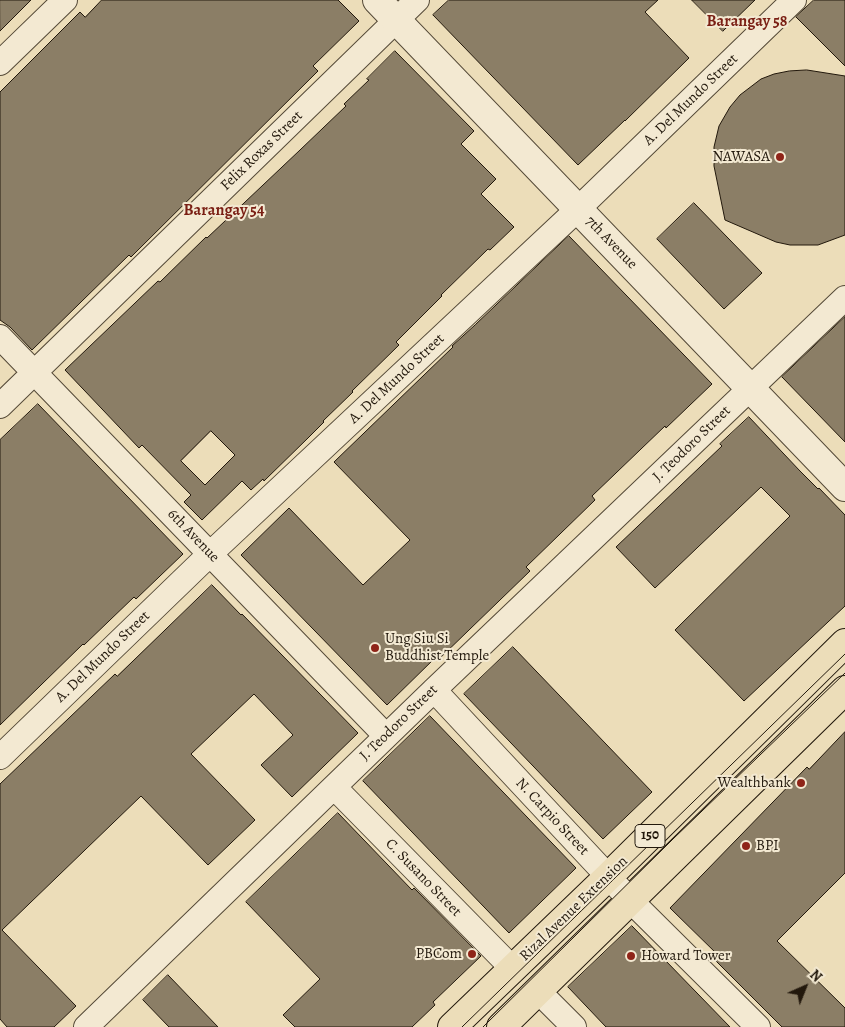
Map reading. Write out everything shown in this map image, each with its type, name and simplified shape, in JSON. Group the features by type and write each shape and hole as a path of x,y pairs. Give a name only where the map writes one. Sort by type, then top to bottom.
{"main road":[{"name":"Rizal Avenue Extension","path":"452,1027 608,877 845,643"},
{"name":"150","path":"501,1027 845,690"}],"street":[{"path":"0,63 65,0"},
{"name":"7th Avenue","path":"377,0 845,486"},
{"name":"Felix Roxas Street","path":"0,406 417,0"},
{"name":"A. Del Mundo Street","path":"0,757 210,554 578,209 794,0"},
{"name":"J. Teodoro Street","path":"86,1027 386,736 845,298"},
{"name":"6th Avenue","path":"0,336 386,736"},
{"name":"N. Carpio Street","path":"434,690 631,901 758,1027"},
{"name":"C. Susano Street","path":"334,787 513,969"},
{"path":"538,991 574,1027"}],"building":[{"path":"0,0 31,0 0,31"},
{"path":"102,0 338,0 359,21 313,66 318,71 131,257 129,255 32,350 10,327 0,320 0,92 80,12 85,17"},
{"path":"449,0 658,0 645,12 689,58 578,165 433,15"},
{"path":"692,0 755,0 723,31"},
{"path":"814,0 845,0 845,66 796,17"},
{"path":"395,51 474,131 461,144 496,179 481,194 514,227 490,250 488,249 441,295 396,342 399,345 264,481 263,479 251,490 242,481 202,520 184,502 191,495 142,445 139,448 65,370 346,106 344,104 369,80 367,79","holes":["211,431 235,455 205,485 181,461"]},
{"name":"NAWASA","path":"807,70 845,76 845,235 818,245 790,245 776,242 725,220 714,166 714,147 719,126 730,107 740,95 761,79 774,74"},
{"path":"694,203 762,273 724,309 657,239"},
{"path":"569,236 712,384 592,496 595,500 526,567 530,571 438,660 436,657 387,705 241,555 289,508 363,585 410,540 334,462 452,346"},
{"path":"845,317 845,442 782,377"},
{"path":"38,404 183,554 136,599 134,597 83,644 0,725 0,440"},
{"path":"749,417 845,515 845,606 744,701 675,630 790,516 761,487 655,588 616,547 722,446 720,444"},
{"path":"212,585 358,733 292,797 261,765 293,735 254,694 191,754 255,820 208,865 141,796 2,930 76,1006 54,1027 7,1027 0,1019 0,784"},
{"path":"513,647 652,792 603,839 464,694"},
{"path":"430,716 576,868 509,933 363,781"},
{"path":"845,732 845,873 777,941 845,1008 845,1027 782,1027 715,960 719,956 670,908 807,767 809,769"},
{"path":"338,813 412,890 414,888 481,956 433,1002 435,1005 412,1027 295,1027 283,1015 320,979 246,902"},
{"name":"Howard Tower","path":"632,926 730,1027 606,1027 568,987"},
{"path":"168,975 218,1027 169,1027 143,1000"}],"tram line":[{"path":"462,1027 845,654"},
{"path":"483,1027 673,839 845,673"}],"place":[{"name":"NAWASA","path":"780,157"},
{"name":"Ung Siu Si Buddhist Temple","path":"375,648"},
{"name":"Wealthbank","path":"801,783"},
{"name":"BPI","path":"746,846"},
{"name":"PBCom","path":"472,954"},
{"name":"Howard Tower","path":"631,956"}],"district":[{"name":"Barangay 58","path":"747,22"},
{"name":"Barangay 54","path":"224,211"}]}
